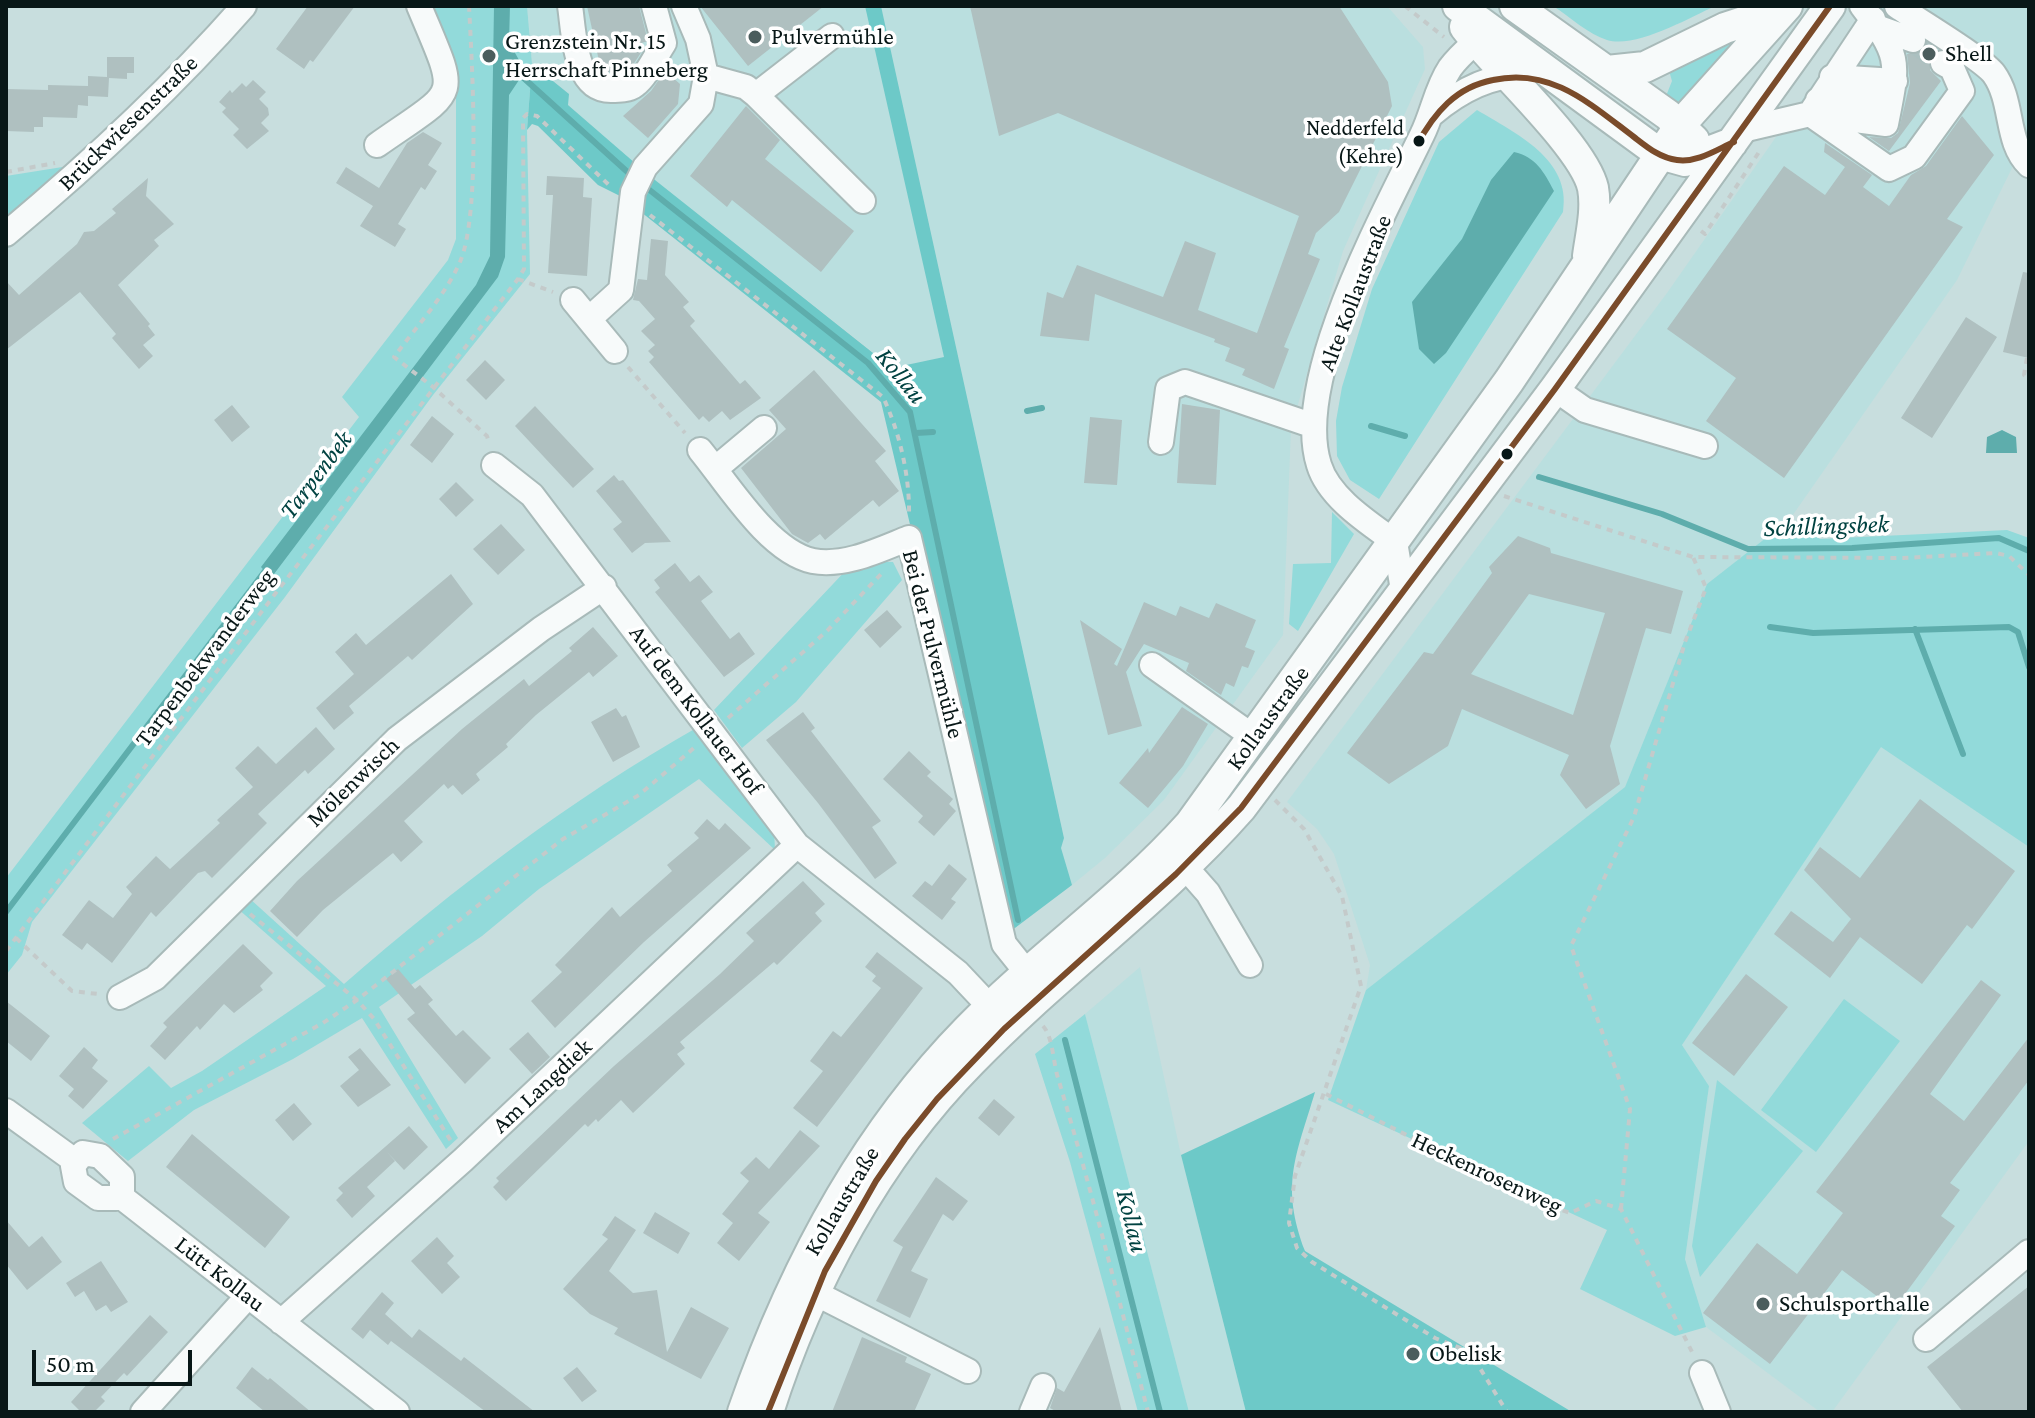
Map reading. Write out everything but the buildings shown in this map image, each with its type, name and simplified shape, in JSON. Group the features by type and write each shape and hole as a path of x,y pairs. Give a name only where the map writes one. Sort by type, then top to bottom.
{"main road":[{"path":"1449,6 1482,36 1555,80 1673,160 1697,158 1738,136"},
{"path":"1458,6 1482,36 1506,76 1574,152 1588,174 1595,204 1586,266"},
{"name":"Kollaustraße","path":"768,1412 815,1293 868,1197 905,1142 969,1063 1186,868 1257,787 1555,389 1830,6"},
{"path":"1607,71 1645,67 1725,28 1786,7"},
{"name":"Kollaustraße","path":"743,1412 786,1298 852,1177 936,1065 991,1008 1166,851 1255,738 1395,542 1681,124 1786,7"},
{"path":"1521,10 1681,124 1692,136 1697,158 1694,198"},
{"name":"Alte Kollaustraße","path":"1482,36 1521,10"}],"street":[{"name":"Brückwiesenstraße","path":"6,234 110,145 244,6"},
{"path":"377,145 439,102 447,89 448,76 419,6"},
{"path":"570,6 582,70 591,83 604,90 635,86 664,43 654,6"},
{"path":"615,351 581,310 621,290 632,196 645,167 701,104 706,76 698,39 684,6"},
{"path":"1897,6 1993,73 2009,105 2017,154 2029,165"},
{"path":"1738,136 1814,107 1886,124 1897,68 1872,18"},
{"path":"1814,107 1872,18"},
{"path":"1872,18 1913,40"},
{"path":"756,95 832,36"},
{"name":"Alte Kollaustraße","path":"1395,542 1354,510 1324,478 1316,457 1314,426 1334,335 1381,218 1432,114 1449,70 1482,36"},
{"path":"1814,107 1889,169 1914,157 1962,91 1952,68 1943,63"},
{"path":"706,76 746,87 863,201"},
{"name":"Alte Kollaustraße","path":"1432,114 1473,86 1506,76 1555,80"},
{"path":"1832,77 1892,92"},
{"path":"1161,442 1168,389 1174,383 1185,382 1314,426"},
{"path":"1555,389 1585,410 1705,446"},
{"path":"708,459 764,428"},
{"name":"Bei der Pulvermühle","path":"708,459 777,543 794,555 817,562 864,556 909,543 1004,944 1028,974"},
{"name":"Auf dem Kollauer Hof","path":"494,465 532,495 797,845 958,973 991,1008"},
{"path":"1395,542 1403,590"},
{"name":"Mölenwisch","path":"120,997 155,978 231,899 397,739 541,629 604,587"},
{"path":"1152,665 1255,738"},
{"name":"Am Langdiek","path":"281,1322 463,1160 797,845"},
{"path":"1186,868 1208,893 1250,965"},
{"name":"Lütt Kollau","path":"6,1111 75,1161 74,1177 81,1185 103,1200 119,1195 397,1412"},
{"path":"75,1161 89,1152 100,1156 122,1177 119,1195"},
{"path":"1926,1339 2029,1252"},
{"path":"815,1293 968,1371"},
{"path":"143,1412 248,1296"},
{"path":"1032,1412 1043,1386"}],"path":[{"path":"469,6 472,54 468,230 460,261 394,357 487,436 494,465"},
{"path":"1405,6 1436,34"},
{"path":"581,310 518,279 524,269 522,126 527,114 537,116 602,181 632,196"},
{"path":"100,1156 107,1142 323,1023 357,1000 563,839 639,795 827,631 909,543 910,496 894,420 883,397 669,229"},
{"name":"Tarpenbekwanderweg","path":"6,951 518,279"},
{"path":"615,351 708,459"},
{"path":"2027,358 2024,375 2029,377"},
{"path":"1479,488 1693,557 1903,558 1996,553 2009,556 2029,575"},
{"path":"1693,557 1706,588 1685,642 1634,817 1571,946 1630,1109 1621,1209 1708,1391"},
{"path":"1257,787 1304,829 1342,896 1361,986 1295,1176 1289,1223 1297,1248 1312,1262 1435,1338 1470,1352 1507,1412"},
{"path":"231,899 357,1000 374,1019 463,1160"},
{"path":"16,938 72,991 120,997"},
{"path":"1040,1022 1049,1033 1050,1054 1082,1159 1148,1412"},
{"name":"Heckenrosenweg","path":"1326,1094 1538,1202 1570,1213 1596,1201 1621,1209"}],"shaded area":[{"path":"429,6 527,6 532,64 527,130 530,274 433,395 285,597 32,922 22,955 6,975 6,878 359,417 342,397 448,260 456,239 456,73"},
{"path":"494,6 510,6 509,42 525,71 509,95 505,257 498,277 271,578 261,567 476,285 490,256"},
{"path":"527,6 865,6 945,357 893,368 650,176 568,105 568,93 532,64"},
{"path":"865,6 881,6 1064,838 1061,848 1072,885 1007,934 881,402 622,197 598,185 538,126 532,124 527,130 532,64 569,94 568,105 650,176 892,368 944,357"},
{"path":"881,6 1387,6 1423,47 1425,69 1343,251 1291,428 1283,635 1164,800 1105,858 1072,885 1060,848 1064,837"},
{"path":"1553,6 1715,6 1662,31 1619,42 1593,34"},
{"path":"1874,6 2029,6 2029,152 2013,166 1957,280 1790,519 1707,584 1625,787 1366,990 1370,965 1334,854 1317,829 1287,802 1667,293 1859,18"},
{"path":"1733,39 1733,44 1678,104 1666,96 1672,81 1668,67"},
{"path":"1477,110 1523,138 1550,162 1559,177 1563,212 1379,499 1350,480 1337,456 1336,421 1342,387 1372,289 1439,142"},
{"path":"1514,152 1534,162 1554,191 1446,353 1434,364 1419,349 1412,302 1462,239 1491,180"},
{"path":"75,165 6,222 6,176"},
{"path":"2002,430 2016,437 2017,453 1986,453 1987,437"},
{"path":"1332,512 1354,534 1298,631 1289,624 1293,564 1331,563"},
{"path":"1790,519 1820,539 2007,530 2029,538 2029,847 1881,747 1682,1045 1709,1086 1685,1259 1706,1327 1675,1336 1580,1289 1607,1230 1328,1100 1366,990 1625,787 1707,584"},
{"path":"872,561 893,562 902,580 796,702 742,748 714,710 850,566"},
{"path":"698,727 774,829 775,850 699,779 539,889 482,936 379,1007 458,1138 446,1149 362,1018 293,1059 194,1110 128,1161 82,1123 149,1066 171,1088 202,1071 326,986 237,908 249,898 344,984 515,846 650,755"},
{"path":"1881,746 2029,847 2029,1141 1832,1412 1820,1412 1706,1327 1685,1259 1709,1086 1682,1045"},
{"path":"1140,967 1181,1155 1246,1412 1189,1412 1085,1014"},
{"path":"1844,999 1900,1041 1816,1152 1761,1110"},
{"path":"1085,1014 1189,1412 1138,1412 1070,1162 1035,1054"},
{"path":"1717,1080 1803,1151 1700,1277 1692,1246"},
{"path":"1315,1092 1297,1153 1292,1189 1297,1228 1305,1251 1572,1412 1246,1412 1181,1155"}],"waterway":[{"name":"Kollau","path":"517,72 633,177"},
{"name":"Kollau","path":"642,184 868,363 910,412 1018,920"},
{"name":"Schillingsbek","path":"1027,411 1042,408"},
{"name":"Schillingsbek","path":"1371,426 1405,436"},
{"name":"Schillingsbek","path":"916,433 933,432"},
{"name":"Schillingsbek","path":"1539,477 1662,514 1748,549 1852,548 1999,538 2029,551"},
{"name":"Tarpenbek","path":"6,912 268,567"},
{"path":"1770,627 1813,633 2009,627 2018,632 2029,667"},
{"path":"1915,629 1963,754"},
{"name":"Kollau","path":"1065,1040 1160,1412"}],"tunnel":[{"path":"1913,40 1943,63"}],"transit line":[{"path":"768,1412 825,1271 876,1181 905,1139 937,1099 1004,1029 1176,874 1241,808 1555,389 1830,6"},
{"path":"1417,145 1431,122 1457,95 1480,83 1514,77 1533,79 1569,91 1649,148 1671,159 1699,158 1734,142"}],"place":[{"name":"Pulvermühle","path":"755,37"},
{"name":"Shell","path":"1929,54"},
{"name":"Grenzstein Nr. 15 Herrschaft Pinneberg","path":"489,56"},
{"name":"Nedderfeld (Kehre)","path":"1419,141"},
{"name":"Schulsporthalle","path":"1763,1304"},
{"name":"Obelisk","path":"1413,1354"}]}
